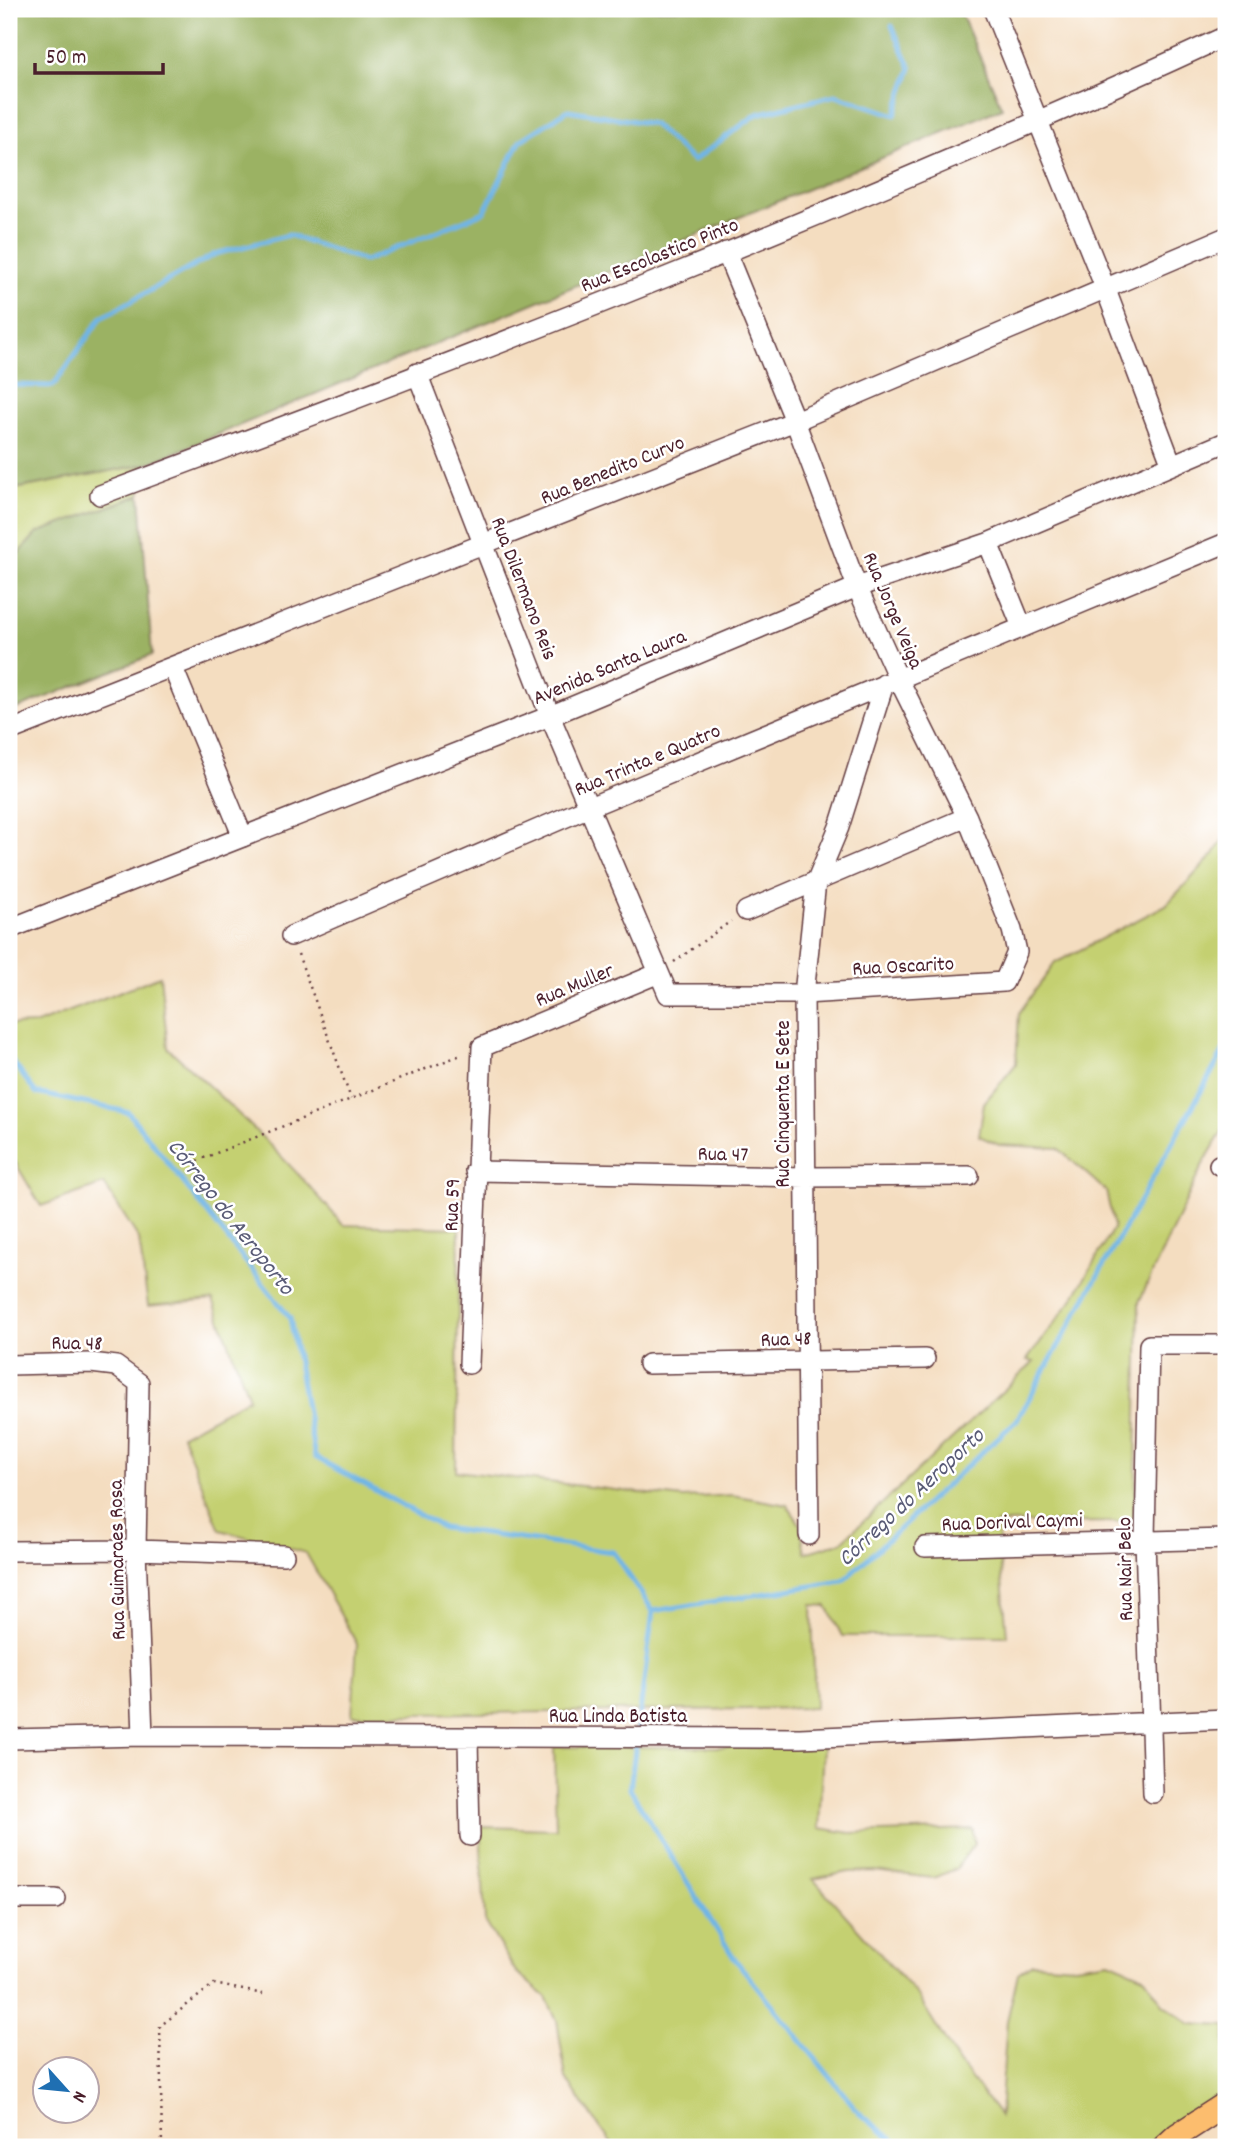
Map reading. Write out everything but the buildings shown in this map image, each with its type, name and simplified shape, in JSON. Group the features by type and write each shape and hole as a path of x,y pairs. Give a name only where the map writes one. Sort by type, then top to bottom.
{"main road":[{"path":"1165,2147 1178,2135 1226,2104"}],"street":[{"path":"993,9 1106,289 1172,465"},
{"name":"Rua Escolastico Pinto","path":"100,495 726,252 1039,123 1226,36"},
{"name":"Rua Benedito Curvo","path":"9,731 795,421 1226,237"},
{"name":"Rua Jorge Veiga","path":"726,252 795,421 891,681 967,817 1012,930 1017,952 1004,982"},
{"name":"Rua Dilermano Reis","path":"417,373 587,808 659,973"},
{"name":"Avenida Santa Laura","path":"9,929 550,716 857,587 988,543 1226,442"},
{"name":"Rua Trinta e Quatro","path":"291,936 587,808 1226,542"},
{"path":"988,543 1022,628"},
{"path":"173,668 243,837"},
{"name":"Rua Cinquenta E Sete","path":"809,1535 804,994 816,882 839,827 891,681"},
{"path":"746,911 967,817"},
{"name":"Rua Oscarito","path":"659,973 668,994 804,994 1004,982"},
{"name":"Rua Muller","path":"482,1047 659,973"},
{"name":"Rua 59","path":"468,1364 482,1047"},
{"name":"Rua 47","path":"475,1171 806,1177 969,1176"},
{"name":"Rua Nair Belo","path":"1153,1793 1145,1539 1149,1345 1226,1345"},
{"name":"Rua 48","path":"648,1364 925,1359"},
{"name":"Rua 48","path":"9,1365 91,1363 116,1366 139,1383"},
{"name":"Rua Guimaraes Rosa","path":"139,1383 136,1550 143,1736"},
{"name":"Rua Dorival Caymi","path":"925,1547 1145,1539 1226,1539"},
{"path":"9,1551 136,1550 284,1555"},
{"name":"Rua Linda Batista","path":"9,1739 143,1736 800,1738 1151,1720 1226,1719"},
{"path":"468,1738 470,1836"},
{"path":"9,1899 56,1899"}],"path":[{"path":"659,973 746,911"},
{"path":"291,936 351,1099"},
{"path":"184,1166 482,1047"},
{"path":"162,2147 160,2026 214,1984 262,1994"}],"green space":[{"path":"9,9 220,9 223,13 257,9 959,9 1002,108 147,464 9,490"},
{"path":"147,464 140,495 37,533 9,564 9,490"},
{"path":"140,495 152,655 9,712 9,564 37,533"},
{"path":"1226,835 1226,1125 1202,1166 1139,1302 1135,1522 997,1523 1007,1636 842,1636 827,1606 812,1605 815,1708 352,1715 357,1644 306,1553 220,1530 182,1435 249,1398 213,1300 148,1306 139,1239 104,1184 41,1206 9,1152 9,1025 37,1024 160,976 168,1048 281,1156 343,1225 459,1228 456,1471 683,1498 732,1495 787,1505 800,1524 805,1553 841,1542 1034,1362 1027,1360 1074,1297 1114,1227 1106,1191 1058,1148 999,1145 979,1136 984,1103 1016,1064 1019,1013 1055,963 1166,905 1214,854"},
{"path":"554,1747 823,1747 819,1828 850,1833 973,1829 974,1844 956,1869 933,1878 874,1871 849,1872 813,1879 917,1995 959,2063 1000,2116 1007,2021 1018,1973 1032,1963 1075,1966 1109,1961 1144,1976 1163,2004 1191,2024 1226,2026 1226,2090 1144,2147 614,2147 566,2079 557,2020 546,1997 516,1972 485,1921 480,1827 556,1829"}],"waterway":[{"path":"9,385 53,386 101,318 215,254 289,235 365,261 484,212 520,141 568,110 653,124 693,161 757,114 836,95 895,115 911,68 892,26"},
{"name":"Córrego do Aeroporto","path":"9,1057 36,1093 128,1112 290,1318 315,1457 443,1528 613,1552 653,1611 843,1581 1017,1420 1226,1047"},
{"path":"653,1611 630,1789 734,1958 861,2115 902,2147"}]}
